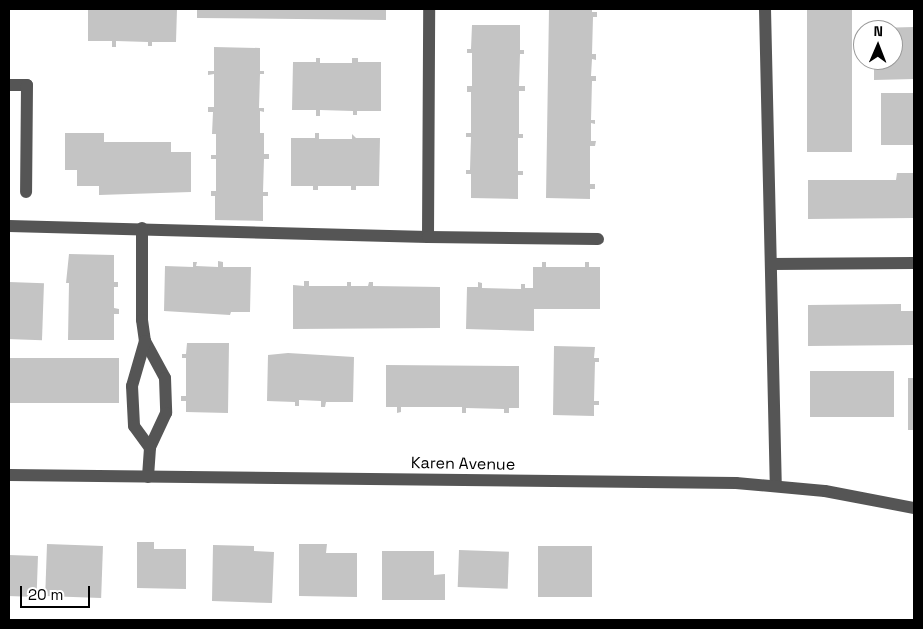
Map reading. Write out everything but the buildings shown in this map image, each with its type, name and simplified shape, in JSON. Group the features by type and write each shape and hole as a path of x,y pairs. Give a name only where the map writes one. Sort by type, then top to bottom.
{"street":[{"path":"428,237 429,9"},
{"path":"765,9 776,486"},
{"path":"9,85 27,85 26,192"},
{"path":"9,226 428,237 598,239"},
{"path":"142,228 142,320 145,341 165,378 166,413 150,448 148,477"},
{"path":"772,264 914,263"},
{"path":"145,341 132,386 134,426 150,448"},
{"name":"Karen Avenue","path":"9,475 736,482 825,491 914,508"}]}
